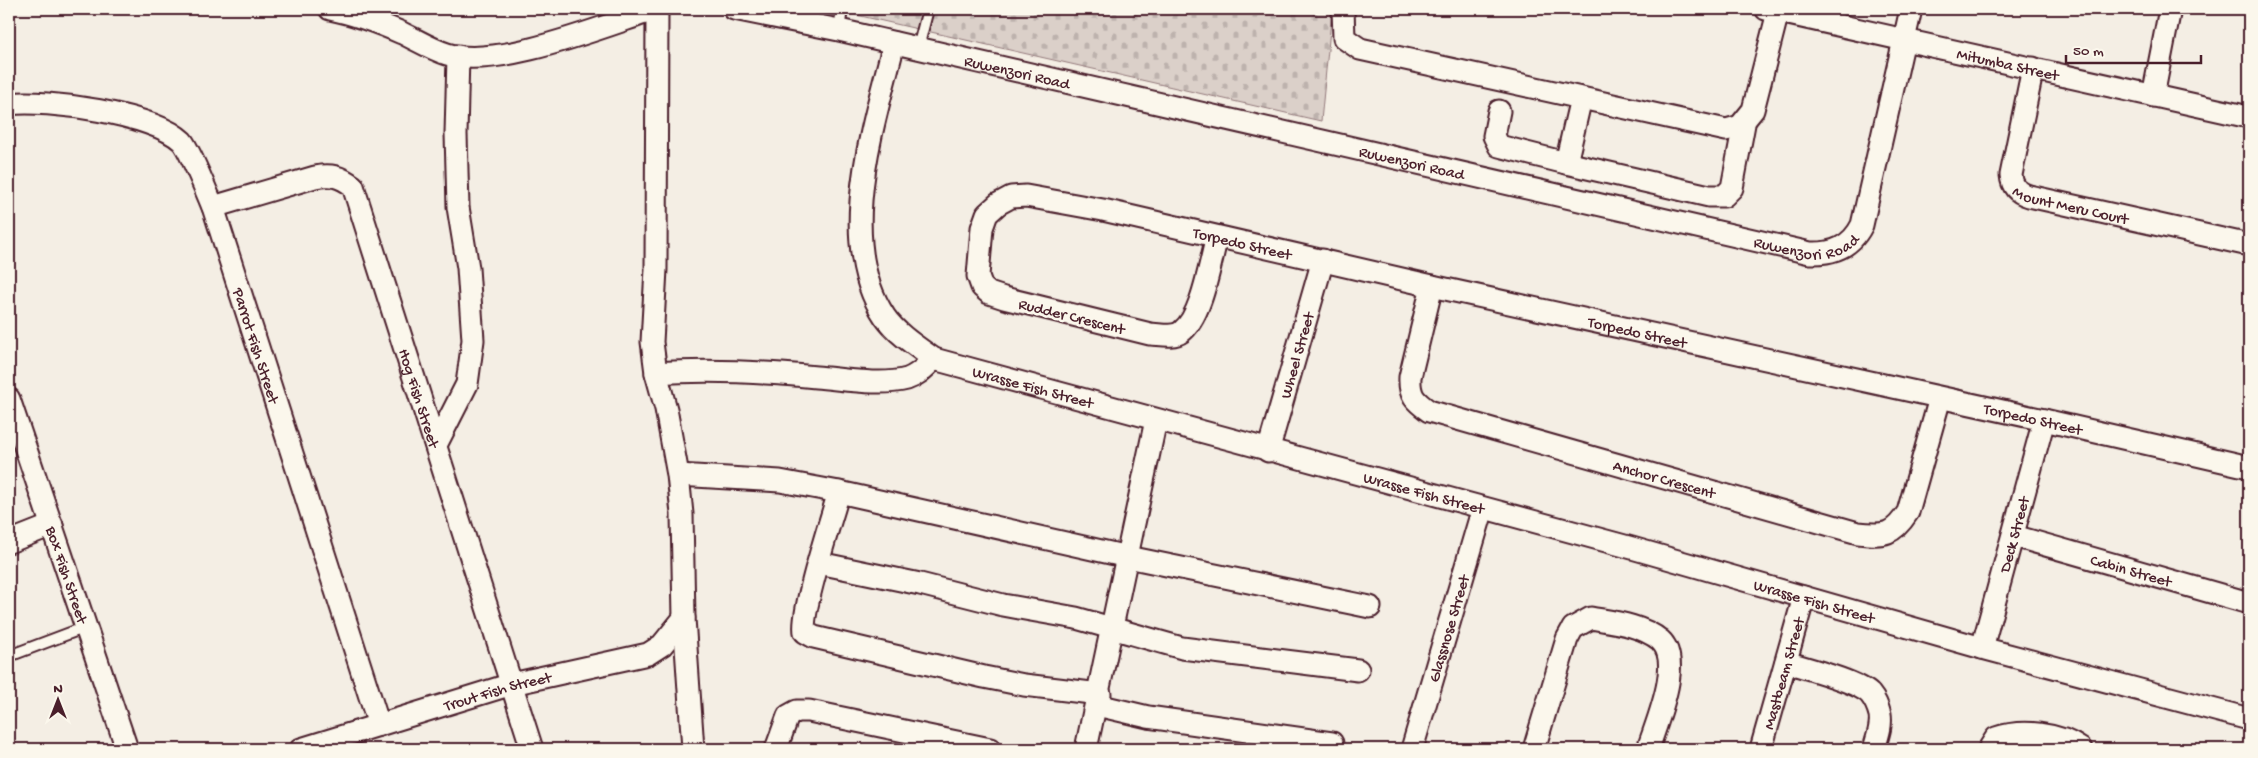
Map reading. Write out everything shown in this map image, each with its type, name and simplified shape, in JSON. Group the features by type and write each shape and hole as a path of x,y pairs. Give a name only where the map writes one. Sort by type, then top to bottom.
{"street":[{"path":"330,9 374,22 432,48 458,56 494,56 521,52 657,9 656,269 652,342 656,373 666,409 678,474 682,521 684,618 693,749"},
{"name":"Ruwenzori Road","path":"734,9 839,30 1819,254 1844,246 1858,234 1862,225 1911,9"},
{"path":"1343,9 1344,38 1360,49 1726,130 1736,129 1744,124"},
{"path":"2153,96 2170,9"},
{"path":"1499,111 1494,136 1499,146 1709,196 1724,196 1732,188 1744,124 1753,110 1772,10"},
{"name":"Mitumba Street","path":"1772,10 2249,117"},
{"name":"Wrasse Fish Street","path":"894,43 865,173 859,228 861,257 869,287 885,317 905,339 934,359 1483,508 1982,648 2249,720"},
{"path":"436,445 467,384 473,340 469,277 458,206 456,134 458,56"},
{"name":"Mount Meru Court","path":"2033,68 2011,175 2017,190 2029,196 2249,245"},
{"path":"1566,162 1581,98"},
{"name":"Parrot Fish Street","path":"9,104 44,103 81,108 148,122 183,142 213,206 379,724"},
{"name":"Hog Fish Street","path":"213,206 315,177 329,175 342,178 353,186 532,749"},
{"name":"Torpedo Street","path":"1026,196 1103,210 1432,286 2044,420 2249,467"},
{"name":"Rudder Crescent","path":"1026,196 1011,197 998,204 987,214 982,228 978,259 978,276 982,287 989,293 1004,298 1150,334 1171,335 1180,333 1190,323 1197,311 1217,237"},
{"name":"Wheel Street","path":"1268,451 1323,260"},
{"name":"Anchor Crescent","path":"1432,286 1410,377 1410,390 1414,398 1429,411 1858,533 1880,535 1889,532 1897,528 1908,512 1940,398"},
{"path":"656,373 688,370 750,372 891,381 905,380 918,375 934,359"},
{"name":"Box Fish Street","path":"9,399 128,749"},
{"path":"1086,749 1156,420"},
{"name":"Deck Street","path":"1982,648 2044,420"},
{"path":"678,474 780,481 839,492 1128,557 1370,607"},
{"path":"839,492 804,622 805,632 808,634 992,678 1098,699 1148,717 1332,743"},
{"name":"Glassnose Street","path":"1412,749 1483,508"},
{"path":"9,542 52,525"},
{"name":"Cabin Street","path":"2014,536 2249,603"},
{"path":"819,563 911,582 1003,605 1076,618 1182,648 1358,670"},
{"name":"Mastbeam Street","path":"1761,749 1804,597"},
{"name":"Trout Fish Street","path":"301,749 512,684 648,654 662,645 684,618"},
{"path":"1534,749 1567,640 1573,628 1591,618 1642,630 1660,640 1668,653 1670,669 1668,684 1648,749"},
{"path":"1786,662 1850,683 1868,692 1877,704 1880,717 1880,731 1874,749"},
{"path":"776,749 788,716 797,711 809,711 990,749"},
{"path":"1989,749 1996,738 2014,733 2060,738 2081,749"}],"lane":[{"path":"839,30 842,9"},
{"path":"918,48 928,9"},
{"path":"9,656 86,627"}],"green space":[{"path":"830,9 1332,9 1321,121"}]}
